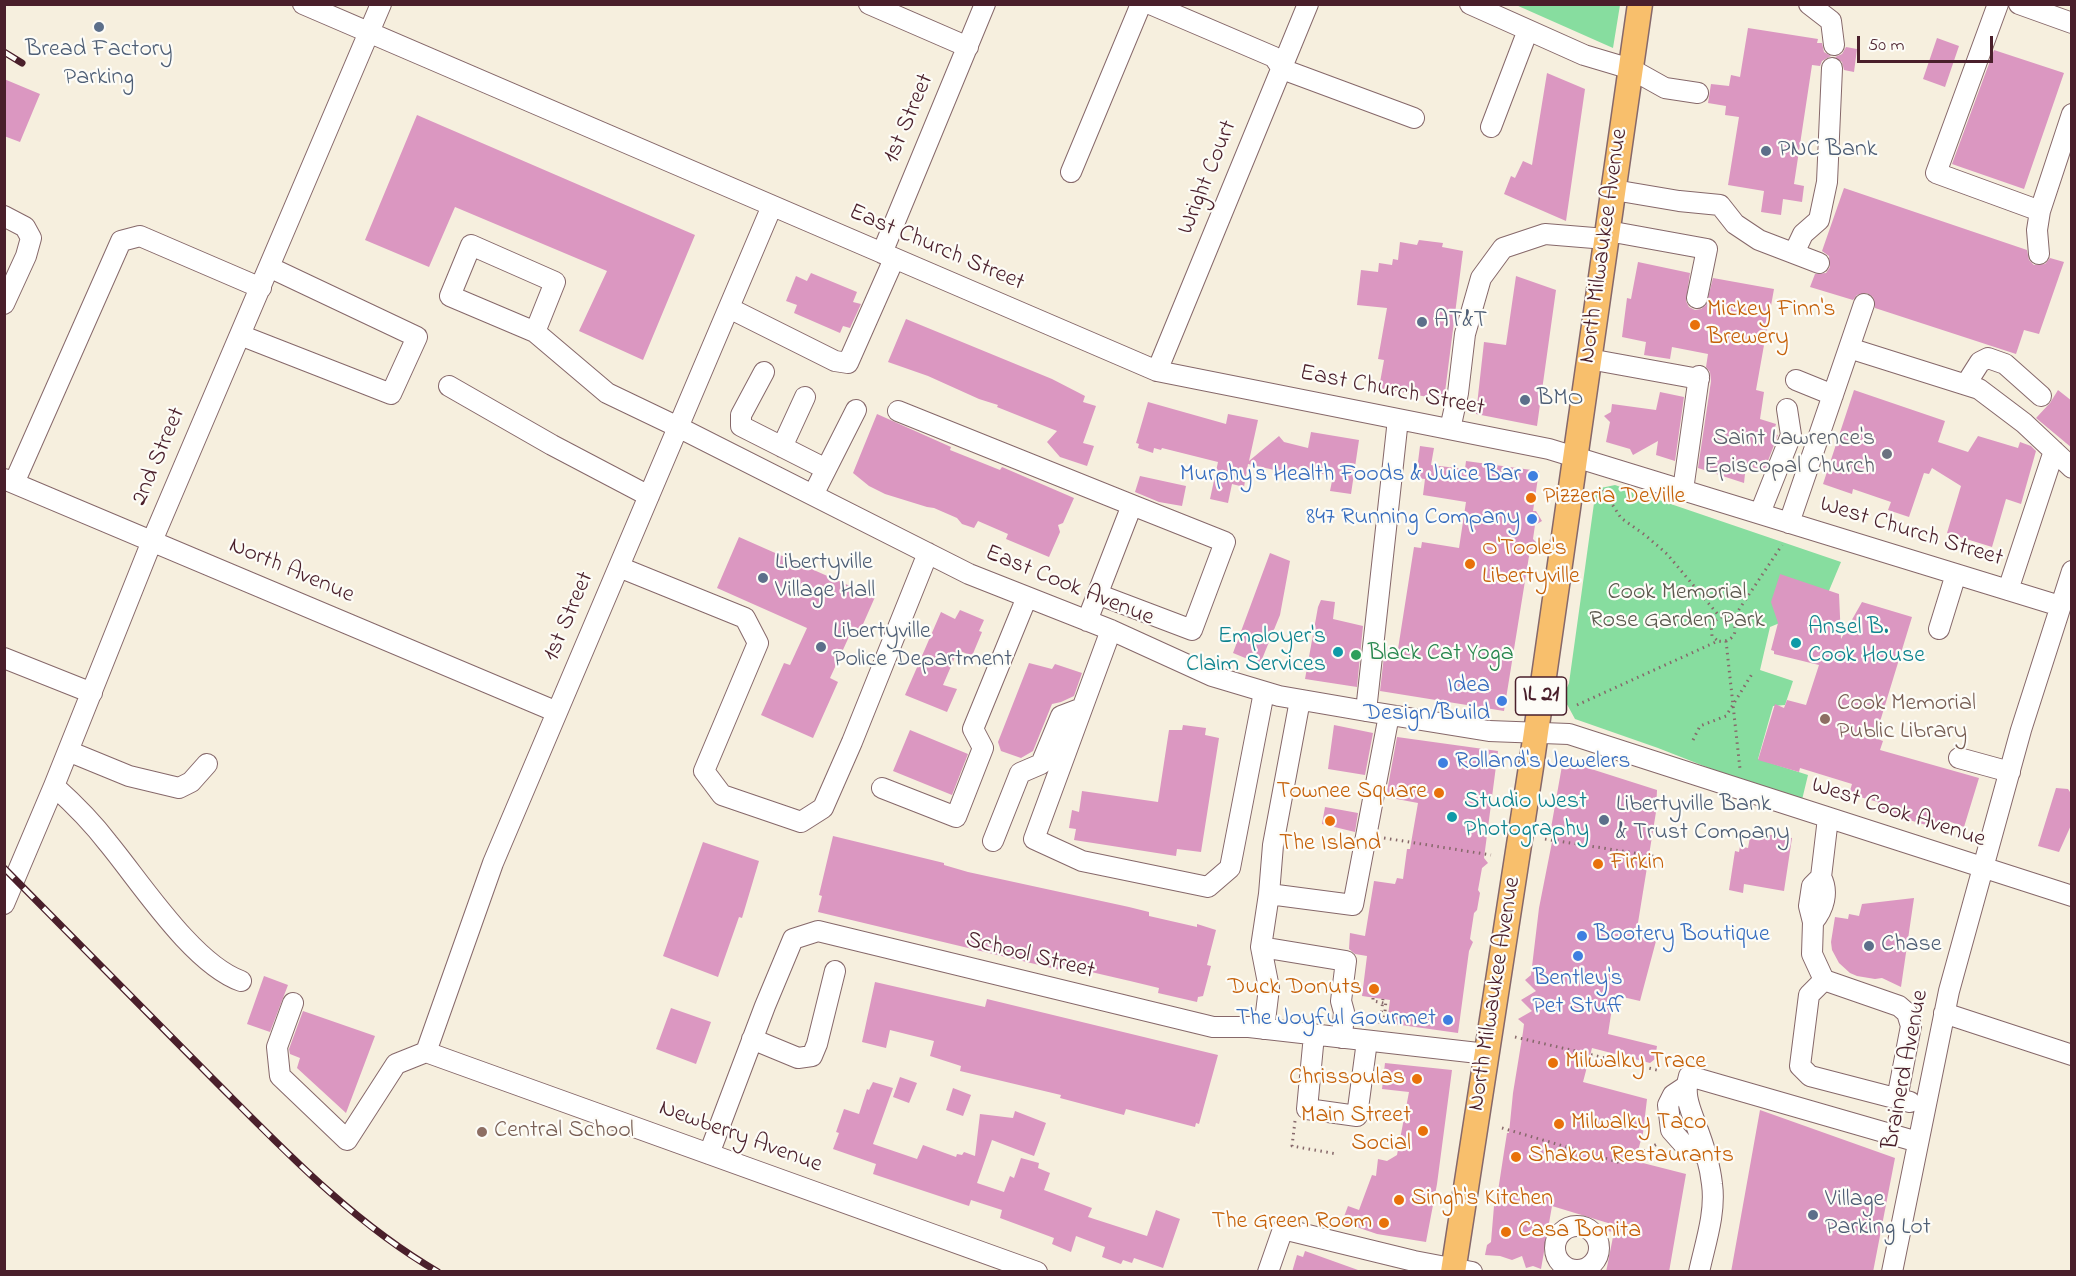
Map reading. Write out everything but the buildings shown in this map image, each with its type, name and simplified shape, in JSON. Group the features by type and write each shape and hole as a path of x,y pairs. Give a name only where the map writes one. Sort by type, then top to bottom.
{"main road":[{"name":"North Milwaukee Avenue","path":"1459,1270 1487,1054 1640,4"}],"street":[{"name":"East Church Street","path":"303,4 1157,371 1575,456"},
{"name":"2nd Street","path":"4,904 92,693 152,541 381,4"},
{"path":"869,4 968,47"},
{"name":"1st Street","path":"729,308 835,361 848,363 985,4"},
{"path":"1071,172 1141,4"},
{"path":"1150,4 1274,57 1282,69 1414,118"},
{"name":"Wright Court","path":"1157,371 1308,4"},
{"path":"1470,4 1584,55 1631,69 1665,88 1698,93"},
{"path":"1809,4 1831,21 1833,45"},
{"path":"1998,4 1936,173 2040,211"},
{"path":"2019,4 2072,23"},
{"path":"1491,127 1528,30"},
{"path":"1794,254 1803,234 1819,220 1827,182 1832,68"},
{"path":"2039,254 2037,230 2040,211 2072,114"},
{"path":"1614,190 1720,205 1735,224 1759,240 1819,262"},
{"name":"1st Street","path":"426,1052 493,863 772,206"},
{"path":"4,216 25,227 31,238 26,256 4,304"},
{"path":"1450,429 1458,393 1465,334 1481,278 1503,248 1545,234 1607,235 1707,249 1697,298"},
{"path":"10,481 121,241 140,236 261,288"},
{"name":"East Cook Avenue","path":"535,332 555,282 471,245 450,296 535,332 607,393 969,574 1111,630 1212,676 1264,692 1489,731 1535,733"},
{"path":"240,335 391,394 417,337 269,267"},
{"path":"1789,523 1864,304"},
{"path":"1849,348 1966,384 1984,392 2024,423 2072,468"},
{"path":"1966,384 1980,362 1988,358 2005,364 2041,396"},
{"path":"1589,359 1699,378 1683,490"},
{"path":"764,372 741,415 741,426 826,469"},
{"path":"1796,380 1833,395"},
{"path":"449,386 552,445 649,496"},
{"path":"782,447 805,397"},
{"path":"1760,513 1791,435 1787,409"},
{"path":"813,495 856,410"},
{"path":"898,411 1225,542 1192,630 1097,594"},
{"path":"1366,711 1398,419"},
{"path":"2008,590 2054,451"},
{"name":"West Church Street","path":"1575,456 2060,606"},
{"name":"North Avenue","path":"10,481 557,712"},
{"path":"1087,621 1132,505"},
{"path":"619,567 745,618 758,643 704,771 722,795 801,822 823,808 928,553"},
{"name":"Brainerd Avenue","path":"1892,1272 1948,991 2010,772 2072,571"},
{"path":"1939,629 1956,574"},
{"path":"882,788 956,817 983,748 973,729 1027,597"},
{"path":"1111,630 1035,839 1082,861 1208,887 1230,868 1264,692"},
{"path":"4,658 92,693"},
{"path":"1264,1029 1269,988 1261,947 1274,845 1300,700"},
{"path":"993,841 1020,773 1041,764 1060,716 1082,708"},
{"path":"1269,894 1353,905 1389,715"},
{"name":"West Cook Avenue","path":"1535,733 1569,734 2072,896"},
{"path":"68,751 129,776 179,788 191,782 207,764"},
{"path":"1959,758 2010,772"},
{"path":"54,786 76,806 107,841 170,921 206,960 229,977 241,981"},
{"path":"1828,818 1821,877 1812,886 1809,906 1813,922 1812,954 1824,980 1899,1006 1907,1013 1911,1026 1897,1099"},
{"name":"School Street","path":"709,1154 793,939 818,931 1213,1028 1264,1029 1487,1054"},
{"path":"1261,947 1346,961 1341,1001 1344,1012 1342,1038"},
{"path":"752,1039 798,1058 812,1056 818,1044 835,970"},
{"path":"1824,980 1809,996 1800,1066 1810,1076 1926,1106"},
{"path":"293,1003 278,1047 280,1076 347,1140 396,1064 426,1052"},
{"path":"1944,1013 2072,1055"},
{"path":"1314,1035 1307,1109 1357,1116 1367,1041"},
{"path":"1907,1050 1935,1058"},
{"name":"Newberry Avenue","path":"426,1052 1037,1272"},
{"path":"1699,1272 1713,1209 1713,1184 1689,1107 1685,1087 1689,1076 1830,1125 1918,1142"},
{"path":"1268,1272 1283,1229 1459,1270"}],"path":[{"path":"1604,490 1621,519 1667,554 1720,617"},
{"path":"1577,705 1718,641 1726,641 1735,633 1732,620 1782,545"},
{"path":"1718,641 1712,636 1710,628 1713,621 1724,616 1732,620"},
{"path":"1726,641 1740,769"},
{"path":"1693,740 1700,726 1726,716 1752,674"},
{"path":"1366,835 1491,855"},
{"path":"1545,839 1660,857"},
{"path":"1373,998 1373,1001 1384,1001 1382,1025"},
{"path":"1515,1037 1657,1070"},
{"path":"1502,1128 1621,1163 1660,1142"}],"green space":[{"path":"1516,5 1620,5 1613,48"},
{"name":"Cook Memorial Rose Garden Park","path":"1615,485 1841,562 1823,605 1770,627 1760,670 1793,681 1785,705 1773,706 1758,759 1808,775 1801,804 1658,748 1575,719 1563,697 1569,683 1596,489"}],"railway":[{"path":"4,52 22,63"},
{"path":"4,868 266,1132 320,1183 376,1231 438,1272"}],"place":[{"name":"Bread Factory Parking","path":"99,27"},
{"name":"PNC Bank","path":"1766,151"},
{"name":"AT&T","path":"1422,322"},
{"name":"Mickey Finn's Brewery","path":"1695,325"},
{"name":"BMO","path":"1525,400"},
{"name":"Saint Lawrence's Episcopal Church","path":"1887,454"},
{"name":"Murphy's Health Foods & Juice Bar","path":"1533,476"},
{"name":"Pizzeria DeVille","path":"1531,498"},
{"name":"847 Running Company","path":"1532,519"},
{"name":"O'Toole's Libertyville","path":"1470,564"},
{"name":"Libertyville Village Hall","path":"763,578"},
{"name":"Ansel B. Cook House","path":"1796,643"},
{"name":"Libertyville Police Department","path":"821,647"},
{"name":"Employer's Claim Services","path":"1338,652"},
{"name":"Black Cat Yoga","path":"1356,655"},
{"name":"Idea Design/Build","path":"1502,701"},
{"name":"Cook Memorial Public Library","path":"1825,719"},
{"name":"Rolland's Jewelers","path":"1443,763"},
{"name":"Townee Square","path":"1439,793"},
{"name":"Studio West Photography","path":"1452,817"},
{"name":"Libertyville Bank & Trust Company","path":"1604,820"},
{"name":"The Island","path":"1330,821"},
{"name":"Firkin","path":"1598,864"},
{"name":"Bootery Boutique","path":"1582,936"},
{"name":"Chase","path":"1869,946"},
{"name":"Bentley's Pet Stuff","path":"1578,956"},
{"name":"Duck Donuts","path":"1374,989"},
{"name":"The Joyful Gourmet","path":"1448,1020"},
{"name":"Milwalky Trace","path":"1553,1063"},
{"name":"Chrissoulas","path":"1417,1079"},
{"name":"Milwalky Taco","path":"1559,1124"},
{"name":"Main Street Social","path":"1423,1131"},
{"name":"Central School","path":"482,1132"},
{"name":"Shakou Restaurants","path":"1516,1157"},
{"name":"Singh's Kitchen","path":"1399,1200"},
{"name":"Village Parking Lot","path":"1813,1215"},
{"name":"The Green Room","path":"1384,1223"},
{"name":"Casa Bonita","path":"1506,1232"}]}
